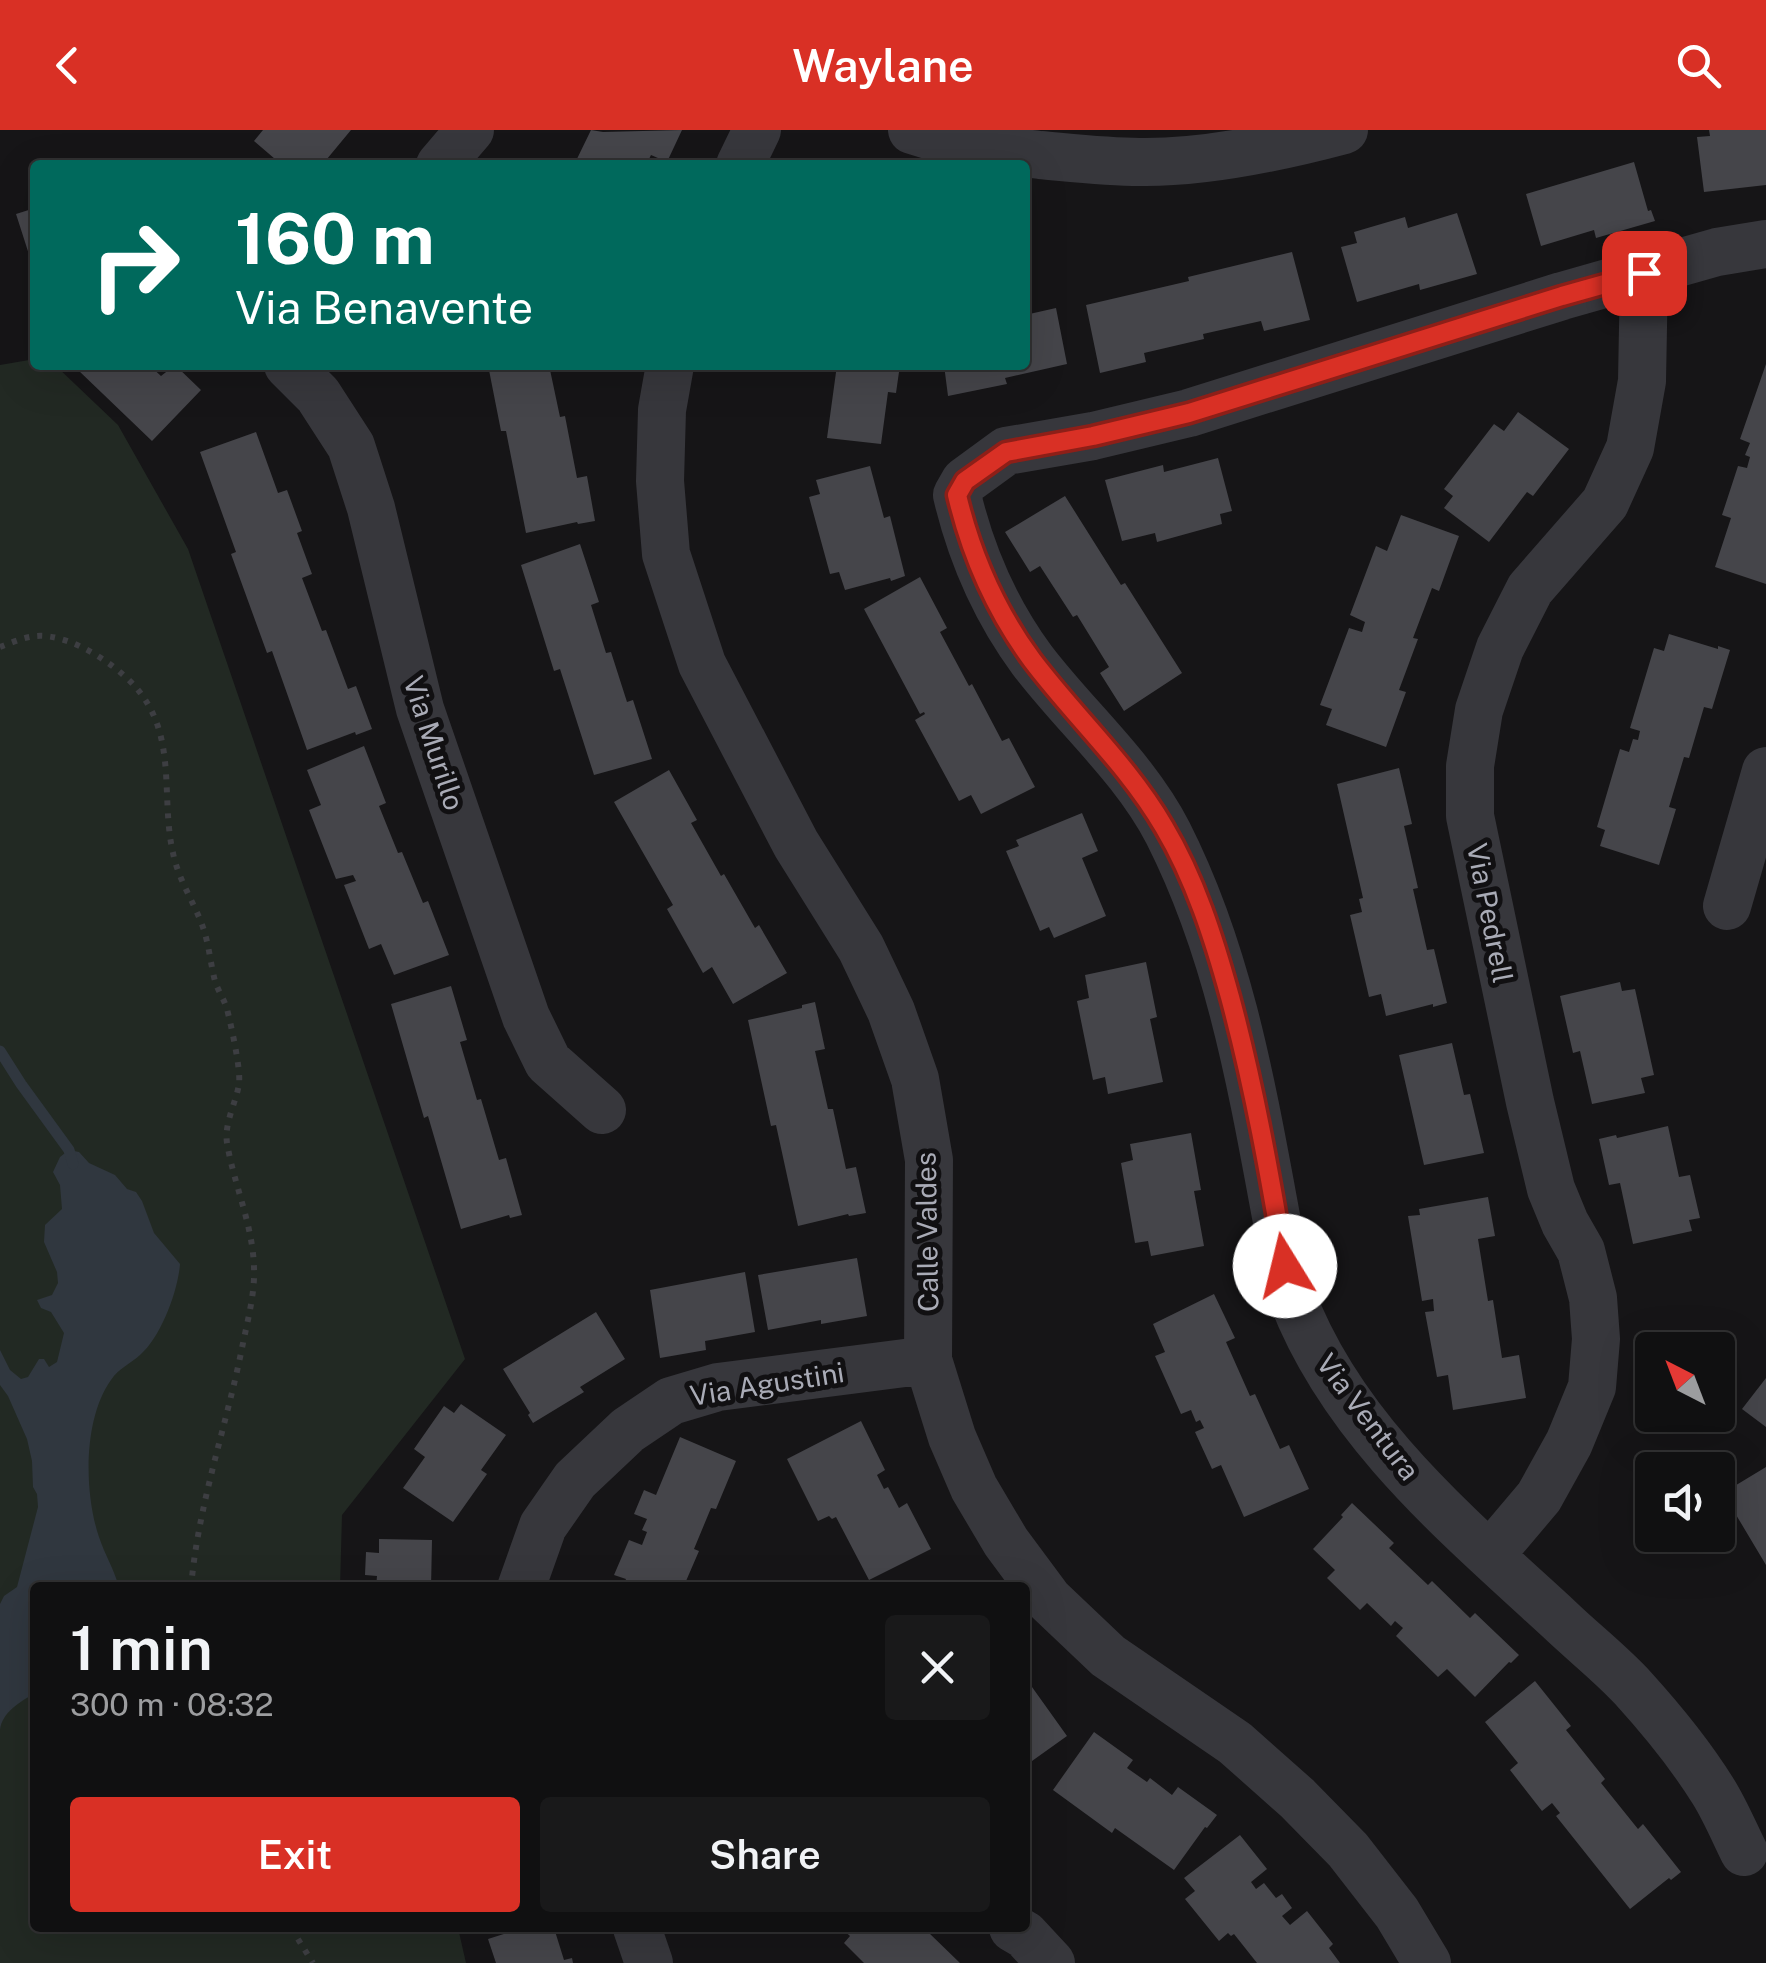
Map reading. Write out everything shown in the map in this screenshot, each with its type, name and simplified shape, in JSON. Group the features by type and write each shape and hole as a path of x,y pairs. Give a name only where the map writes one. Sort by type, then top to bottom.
{"street":[{"path":"743,160 758,130"},
{"path":"912,130 998,150 1142,146 1218,156 1291,144 1344,130"},
{"path":"1644,273 1717,252 1766,244"},
{"name":"Via Ventura","path":"1644,273 1189,413 1006,452 965,481 957,495 980,566 1006,620 1034,662 1130,776 1166,829 1196,892 1244,1048 1288,1280 1301,1322 1323,1364 1378,1441 1442,1510 1632,1686 1680,1743 1714,1792 1744,1852"},
{"name":"Via Pedrell","path":"1490,1555 1538,1497 1570,1443 1592,1387 1596,1339 1594,1298 1582,1252 1552,1189 1530,1102 1470,816 1470,766 1479,710 1500,648 1530,589 1605,503 1630,448 1642,381 1644,273"},
{"name":"Via Murillo","path":"293,370 318,395 351,446 371,508 420,709 526,1017 548,1062 602,1110"},
{"name":"Calle Valdes","path":"669,370 662,410 660,481 666,554 702,664 796,844 861,948 891,1012 915,1079 928,1160 928,1360 952,1438 974,1488 1006,1542 1050,1600 1108,1656 1234,1743 1297,1798 1348,1850 1397,1913 1426,1963"},
{"path":"1727,906 1766,771"},
{"name":"Via Agustini","path":"523,1582 543,1526 576,1480 628,1430 670,1401 718,1386 928,1360"},
{"path":"638,1932 649,1963"},
{"path":"1020,1932 1051,1963"}],"path":[{"path":"0,647 35,636 66,641 126,676 147,702 160,730 166,760 167,816 173,854 184,889 204,930 214,978 227,1010 240,1081 226,1138 246,1210 254,1269 235,1383 204,1499 192,1582"},
{"path":"294,1932 314,1963"}],"shaded area":[{"path":"30,360 30,370 60,370 118,425 188,549 465,1359 342,1515 340,1582 30,1582 30,1932 459,1932 466,1963 0,1963 0,365"},
{"path":"69,1150 79,1152 89,1163 115,1175 127,1189 136,1192 154,1233 180,1264 179,1275 172,1300 148,1347 111,1380 95,1415 89,1457 91,1499 101,1544 117,1582 30,1582 30,1696 8,1713 0,1730 0,1604 17,1587 38,1507 27,1439 0,1385 0,1350 10,1370 21,1379 28,1377 39,1359 44,1359 49,1367 57,1362 64,1333 51,1312 41,1308 37,1300 52,1295 58,1283 44,1242 45,1225 62,1209 60,1185 53,1172 60,1157"}],"building":[{"path":"263,130 351,130 326,160 276,160 254,141"},
{"path":"591,130 682,130 668,160 651,155 648,160 576,160"},
{"path":"1709,130 1766,130 1766,185 1704,192 1697,137 1710,136"},
{"path":"1634,162 1648,211 1651,210 1655,221 1596,238 1594,230 1541,246 1526,194"},
{"path":"30,210 30,258 16,214"},
{"path":"1457,213 1477,274 1420,290 1419,284 1357,302 1341,247 1357,243 1354,232 1405,217 1408,228"},
{"path":"1292,252 1310,320 1264,331 1261,321 1203,334 1204,339 1144,353 1146,362 1100,373 1086,305"},
{"path":"1056,308 1067,364 1005,378 1007,384 948,396 945,370 1030,370 1030,314"},
{"path":"1766,364 1766,584 1715,567 1731,518 1722,515 1738,466 1747,468 1750,457 1745,455 1750,443 1740,439"},
{"path":"78,370 154,370 161,376 169,370 180,370 201,390 152,441"},
{"path":"489,370 550,370 560,417 565,416 577,478 587,476 595,521 526,533 506,431 501,431"},
{"path":"836,370 899,370 896,393 888,392 881,444 827,438"},
{"path":"1518,412 1569,449 1533,496 1527,492 1489,542 1444,508 1453,496 1444,489 1494,424 1504,431"},
{"path":"256,432 278,493 287,490 302,531 297,533 312,574 302,578 322,631 326,630 348,689 356,686 372,729 307,750 272,651 267,653 231,554 236,552 200,452"},
{"path":"1218,458 1232,511 1220,514 1222,524 1157,542 1155,533 1122,541 1105,480 1163,465 1164,472"},
{"path":"870,466 884,518 890,516 905,576 845,590 839,572 830,574 809,497 820,494 816,480"},
{"path":"1065,496 1182,673 1124,711 1100,673 1109,667 1077,615 1073,617 1040,566 1030,572 1005,532"},
{"path":"1401,515 1459,536 1439,591 1432,588 1413,638 1418,639 1399,690 1406,692 1386,747 1326,725 1332,709 1320,705 1349,628 1362,632 1365,622 1350,615 1376,546 1387,551"},
{"path":"580,544 599,602 591,605 606,653 611,652 627,702 633,700 652,759 594,775 560,669 554,671 521,565"},
{"path":"920,577 947,628 940,632 969,686 972,684 1002,741 1009,738 1035,787 981,814 971,795 959,801 915,720 925,714 920,714 864,609"},
{"path":"1669,634 1730,650 1712,709 1704,707 1689,758 1684,757 1669,807 1676,809 1659,865 1600,846 1605,830 1597,827 1620,749 1629,752 1633,739 1638,740 1640,731 1630,728 1654,648 1664,651"},
{"path":"364,746 386,803 379,806 398,853 402,852 423,903 428,901 449,955 394,975 381,944 369,949 344,885 356,881 353,875 336,879 309,810 321,805 307,770"},
{"path":"1399,768 1412,824 1404,826 1418,888 1413,889 1427,950 1434,949 1447,1003 1386,1016 1381,994 1369,997 1350,915 1362,912 1359,899 1363,898 1337,784"},
{"path":"669,770 697,820 691,823 721,876 724,874 755,928 759,925 787,973 733,1004 712,967 703,973 667,909 673,905 614,802"},
{"path":"1082,813 1098,851 1082,858 1106,916 1054,938 1049,927 1040,931 1006,851 1019,846 1016,840"},
{"path":"1146,962 1157,1017 1150,1019 1163,1082 1108,1094 1105,1077 1093,1080 1077,1001 1089,998 1085,975"},
{"path":"1620,982 1622,991 1635,989 1654,1075 1641,1078 1645,1093 1592,1104 1580,1051 1573,1053 1560,996"},
{"path":"451,986 467,1040 460,1042 477,1100 481,1099 499,1160 506,1158 522,1215 461,1229 391,1004"},
{"path":"815,1002 825,1049 815,1051 828,1109 833,1109 846,1169 856,1167 866,1213 798,1226 748,1020"},
{"path":"1452,1043 1464,1095 1470,1094 1484,1153 1424,1165 1399,1055"},
{"path":"1668,1126 1679,1177 1690,1175 1700,1218 1689,1220 1692,1231 1633,1244 1620,1183 1609,1185 1599,1139"},
{"path":"1191,1133 1201,1190 1194,1191 1204,1246 1151,1256 1148,1241 1135,1243 1121,1163 1133,1160 1130,1144"},
{"path":"1488,1197 1495,1236 1478,1239 1488,1301 1493,1300 1502,1358 1519,1355 1526,1398 1453,1410 1448,1375 1437,1377 1425,1312 1434,1311 1433,1299 1422,1301 1408,1216 1420,1215 1419,1209"},
{"path":"857,1258 867,1316 768,1330 758,1275"},
{"path":"745,1272 755,1332 705,1341 706,1350 660,1358 650,1290"},
{"path":"1214,1294 1235,1338 1226,1342 1250,1396 1255,1394 1280,1449 1289,1445 1309,1489 1244,1517 1221,1465 1212,1469 1195,1432 1204,1428 1200,1420 1196,1422 1191,1410 1181,1414 1155,1356 1165,1352 1153,1324"},
{"path":"596,1312 625,1359 580,1387 584,1392 533,1423 503,1369"},
{"path":"1766,1378 1766,1427 1742,1409"},
{"path":"461,1404 506,1435 481,1470 487,1474 453,1522 403,1488 425,1457 414,1449 444,1406 454,1413"},
{"path":"861,1421 885,1470 877,1475 884,1489 888,1487 899,1508 907,1503 931,1549 869,1580 836,1517 818,1521 787,1459"},
{"path":"680,1437 736,1461 716,1509 711,1508 686,1582 625,1582 626,1579 614,1575 629,1540 642,1545 647,1532 642,1530 647,1519 634,1514 644,1490 656,1495"},
{"path":"1766,1467 1766,1565 1735,1513 1735,1486"},
{"path":"1352,1503 1394,1543 1389,1548 1428,1585 1432,1581 1470,1618 1475,1613 1519,1655 1475,1697 1447,1669 1438,1677 1396,1636 1403,1628 1395,1621 1391,1626 1367,1603 1360,1610 1327,1578 1335,1570 1313,1549"},
{"path":"379,1539 432,1540 431,1582 376,1582 377,1576 365,1575 366,1552 379,1553"},
{"path":"1535,1681 1571,1726 1566,1730 1605,1779 1601,1783 1638,1829 1643,1824 1681,1872 1630,1909 1556,1816 1560,1813 1552,1803 1542,1811 1510,1770 1518,1763 1485,1722"},
{"path":"1032,1687 1067,1736 1030,1762"},
{"path":"1094,1732 1133,1760 1127,1768 1147,1782 1150,1778 1172,1795 1178,1787 1217,1815 1174,1870 1115,1828 1112,1833 1053,1790"},
{"path":"1240,1835 1267,1869 1251,1882 1256,1889 1264,1883 1276,1898 1282,1894 1292,1908 1282,1916 1290,1925 1307,1911 1333,1944 1329,1948 1340,1963 1257,1963 1234,1934 1228,1933 1219,1941 1185,1899 1195,1891 1184,1878"},
{"path":"510,1932 555,1932 564,1960 572,1958 573,1963 496,1963 488,1939"},
{"path":"846,1932 928,1932 960,1963 864,1963 844,1943 850,1936"}],"waterway":[{"path":"0,1051 69,1150 73,1164"}],"route":[{"path":"1285,1266 1244,1048 1196,892 1166,829 1130,776 1034,662 1006,620 980,566 957,495 965,481 1006,452 1189,413 1644,273"}]}
